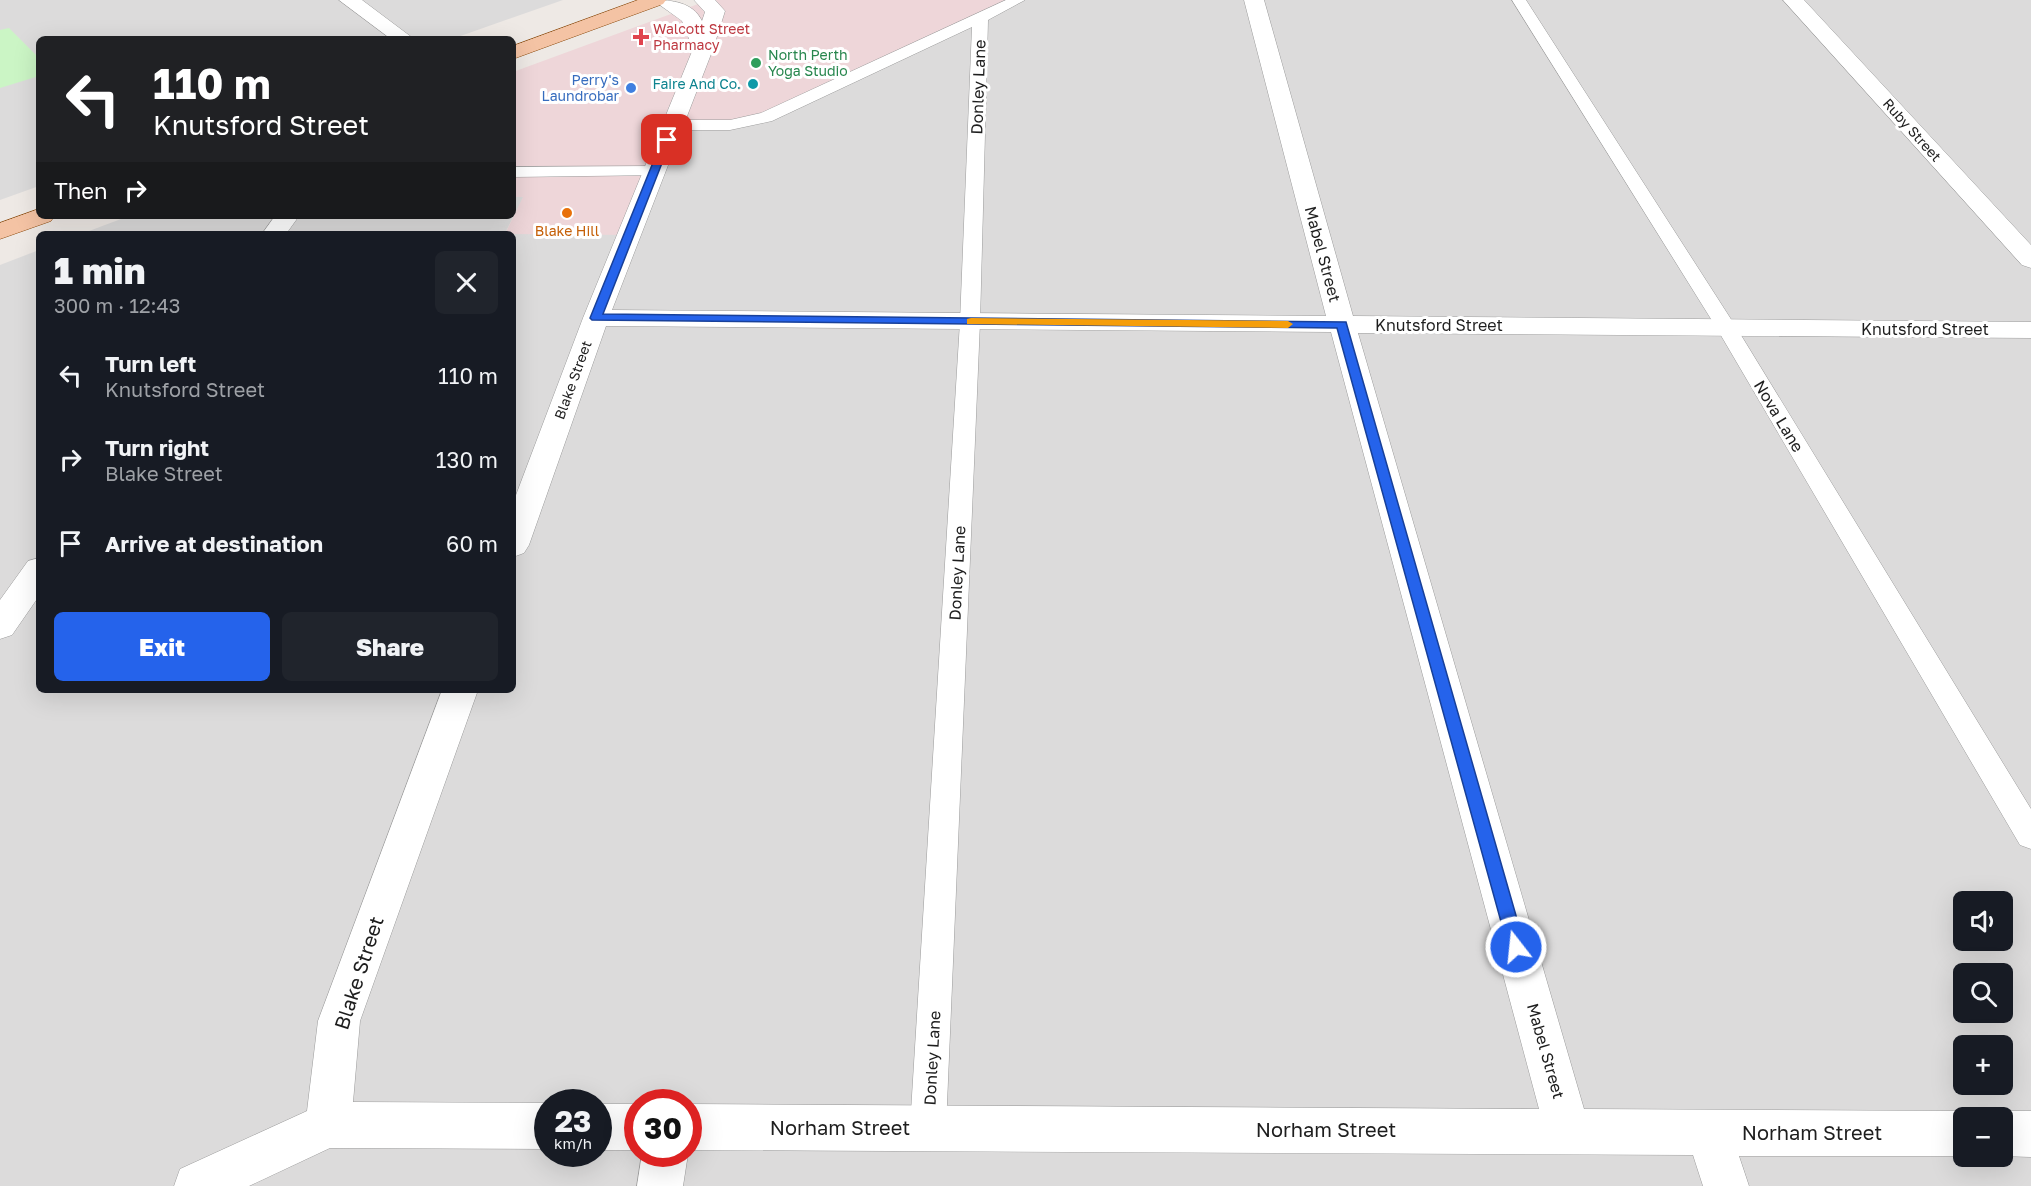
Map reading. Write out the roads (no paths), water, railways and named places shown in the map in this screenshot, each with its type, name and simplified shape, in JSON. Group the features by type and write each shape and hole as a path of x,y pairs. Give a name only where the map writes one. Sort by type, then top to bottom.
{"main road":[{"path":"513,36 615,0"},
{"path":"516,52 656,0"},
{"path":"0,232 36,218"}],"street":[{"path":"349,0 400,36"},
{"path":"663,0 691,18 703,49"},
{"name":"Blake Street","path":"516,537 596,318 703,49 715,10 704,0"},
{"name":"Mabel Street","path":"1254,0 1342,325 1568,1131"},
{"name":"Ruby Street","path":"1793,0 2031,260"},
{"name":"Knutsford Street","path":"596,318 2031,330"},
{"path":"0,626 36,574"},
{"name":"Blake Street","path":"328,1125 339,1021 459,693"},
{"path":"197,1186 328,1125 534,1126"},
{"name":"Norham Street","path":"702,1127 1953,1134"},
{"path":"1707,1132 1726,1186"},
{"path":"2013,1134 2031,1134"},
{"path":"660,1186 663,1167"}],"lane":[{"path":"673,125 730,125 766,117 1018,0"},
{"name":"Nova Lane","path":"1519,0 1726,327 2031,836"},
{"name":"Donley Lane","path":"928,1128 970,322 980,17"},
{"path":"516,172 655,171"}],"place":[{"name":"Walcott Street Pharmacy","path":"641,37"},
{"name":"North Perth Yoga Studio","path":"756,63"},
{"name":"Faire And Co.","path":"753,84"},
{"name":"Perry's Laundrobar","path":"631,88"},
{"name":"Blake Hill","path":"567,213"}]}
